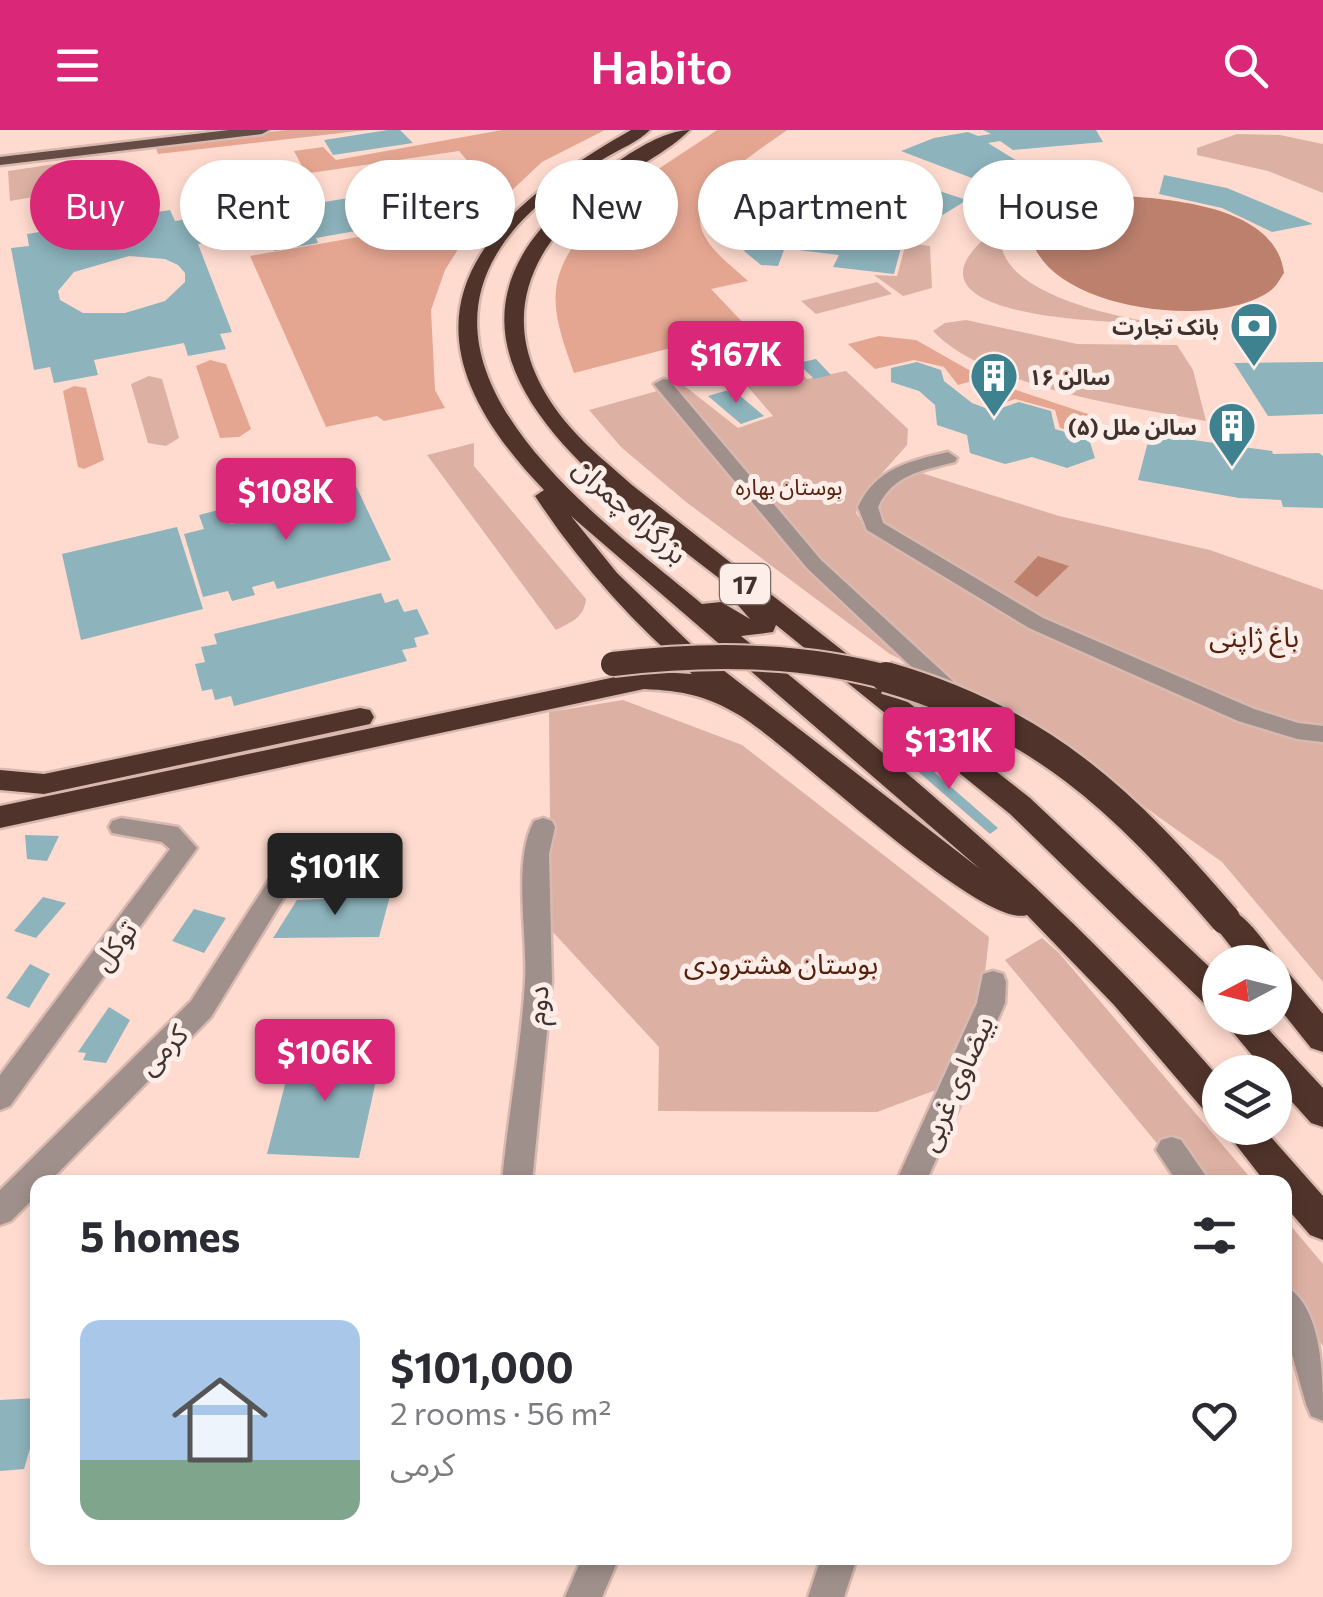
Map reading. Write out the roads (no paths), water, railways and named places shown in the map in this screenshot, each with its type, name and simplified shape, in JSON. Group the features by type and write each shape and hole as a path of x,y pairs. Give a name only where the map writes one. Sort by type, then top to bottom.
{"highway":[{"path":"602,152 633,130"},
{"name":"بزرگراه چمران","path":"642,130 602,152 524,208 491,252 471,295 467,335 476,377 493,416 521,454 640,566 942,822 1052,922 1124,994 1202,1083"},
{"name":"بزرگراه چمران","path":"682,130 588,192 559,217 531,252 512,296 510,317 516,348 532,391 567,437 624,490 1020,806 1202,977"},
{"path":"521,454 559,518 601,571 756,712 972,880 1052,922"},
{"path":"640,566 742,628 764,626 762,614 687,538"},
{"path":"0,780 44,784 613,664 701,654 776,655 860,670 962,703 1023,732 1091,779 1148,832 1247,945"},
{"path":"0,817 644,680 696,683 756,712"},
{"path":"1292,1001 1323,1038"},
{"path":"1253,1035 1323,1112"},
{"path":"1256,1145 1282,1175"},
{"path":"1292,1186 1323,1222"}],"main road":[{"path":"0,158 214,130"},
{"path":"0,158 262,130"}],"street":[{"path":"662,384 814,564 994,732"},
{"path":"948,458 906,468 887,479 868,507 874,526 1036,623 1246,715 1297,731 1323,734"},
{"name":"توکل","path":"0,1098 185,848 169,834 121,827"},
{"name":"دوم","path":"518,1175 539,981 538,854 542,827"},
{"name":"کرمی","path":"38,1175 201,1009 294,862"},
{"name":"بیضاوی غربی","path":"914,1175 991,1003 994,982"},
{"path":"1171,1150 1190,1175"},
{"name":"کرمی","path":"12,1202 30,1184"},
{"path":"1292,1311 1311,1353 1323,1404"},
{"path":"583,1597 599,1565"},
{"path":"826,1597 837,1565"}],"place":[{"name":"بانک تجارت","path":"1254,368"},
{"name":"سالن ۱۶","path":"994,418"},
{"name":"(۵) سالن ملل","path":"1232,468"}],"park label":[{"name":"بوستان بهاره","path":"789,486"},
{"name":"باغ ژاپنی","path":"1254,636"},
{"name":"بوستان هشترودی","path":"781,963"}]}
